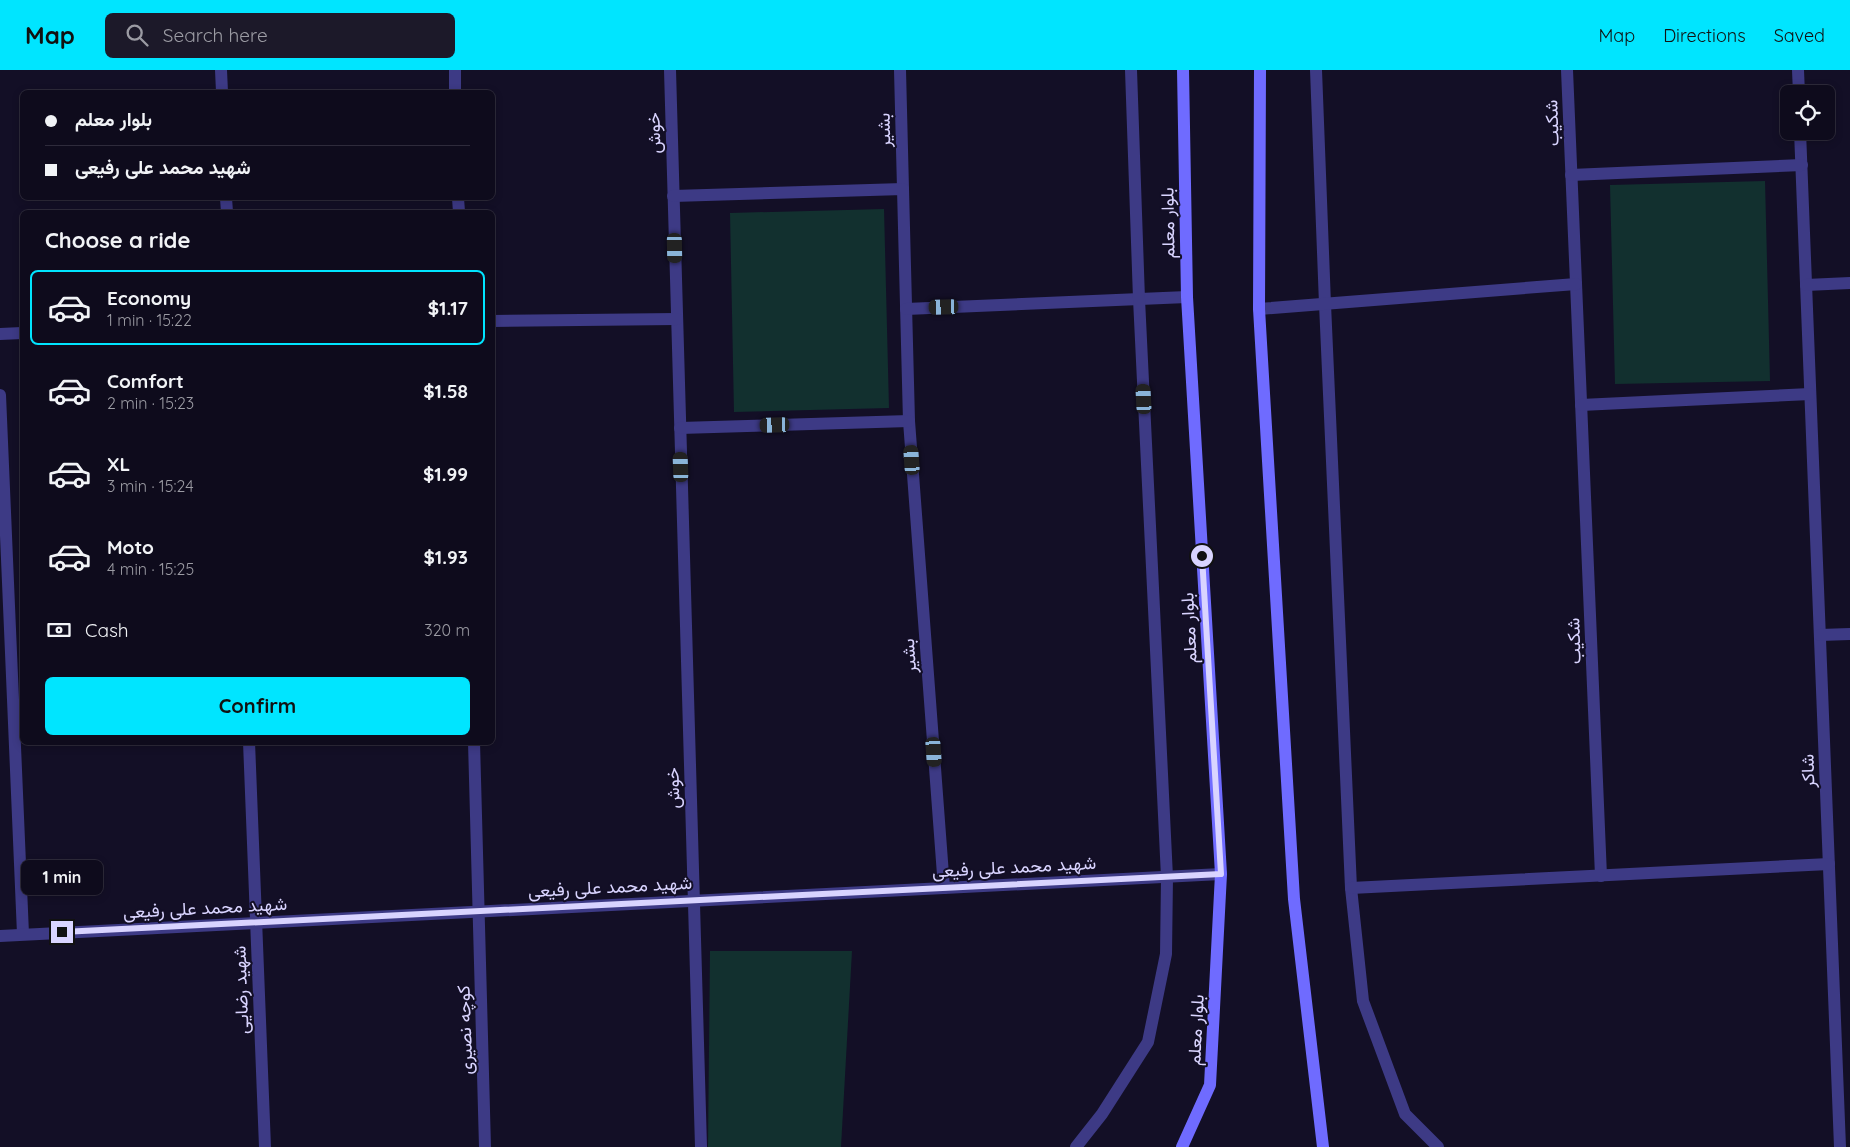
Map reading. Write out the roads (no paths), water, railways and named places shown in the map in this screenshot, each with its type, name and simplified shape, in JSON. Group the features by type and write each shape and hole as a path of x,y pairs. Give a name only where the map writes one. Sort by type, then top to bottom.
{"main road":[{"name":"بلوار معلم","path":"1182,1147 1210,1085 1221,874 1187,297 1183,70"},
{"path":"1260,70 1259,309 1294,899 1324,1147"}],"street":[{"path":"221,70 222,90"},
{"path":"455,70 455,90"},
{"name":"خوش","path":"670,70 701,1147"},
{"name":"بشیر","path":"900,70 909,421 944,888"},
{"path":"1076,1147 1102,1114 1148,1042 1166,954 1167,877 1139,299 1131,70"},
{"path":"1316,70 1351,888 1363,1001 1405,1114 1438,1147"},
{"name":"شکیب","path":"1567,70 1601,876"},
{"path":"1798,70 1799,85"},
{"path":"1572,175 1802,165 1801,140"},
{"name":"شاکر","path":"1802,165 1840,1147"},
{"path":"674,196 903,189"},
{"path":"1806,284 1850,283"},
{"path":"1259,309 1576,284"},
{"path":"906,309 1187,297"},
{"path":"495,321 677,319"},
{"path":"0,334 20,333"},
{"path":"1581,405 1810,394"},
{"path":"0,395 23,934"},
{"path":"680,428 909,421"},
{"path":"1820,635 1850,634"},
{"name":"شهید رضایی","path":"248,745 265,1147"},
{"name":"کوچه نصیری","path":"474,745 485,1147"},
{"path":"1351,888 1829,864"},
{"name":"شهید محمد علی رفیعی","path":"0,936 1221,874"}]}
